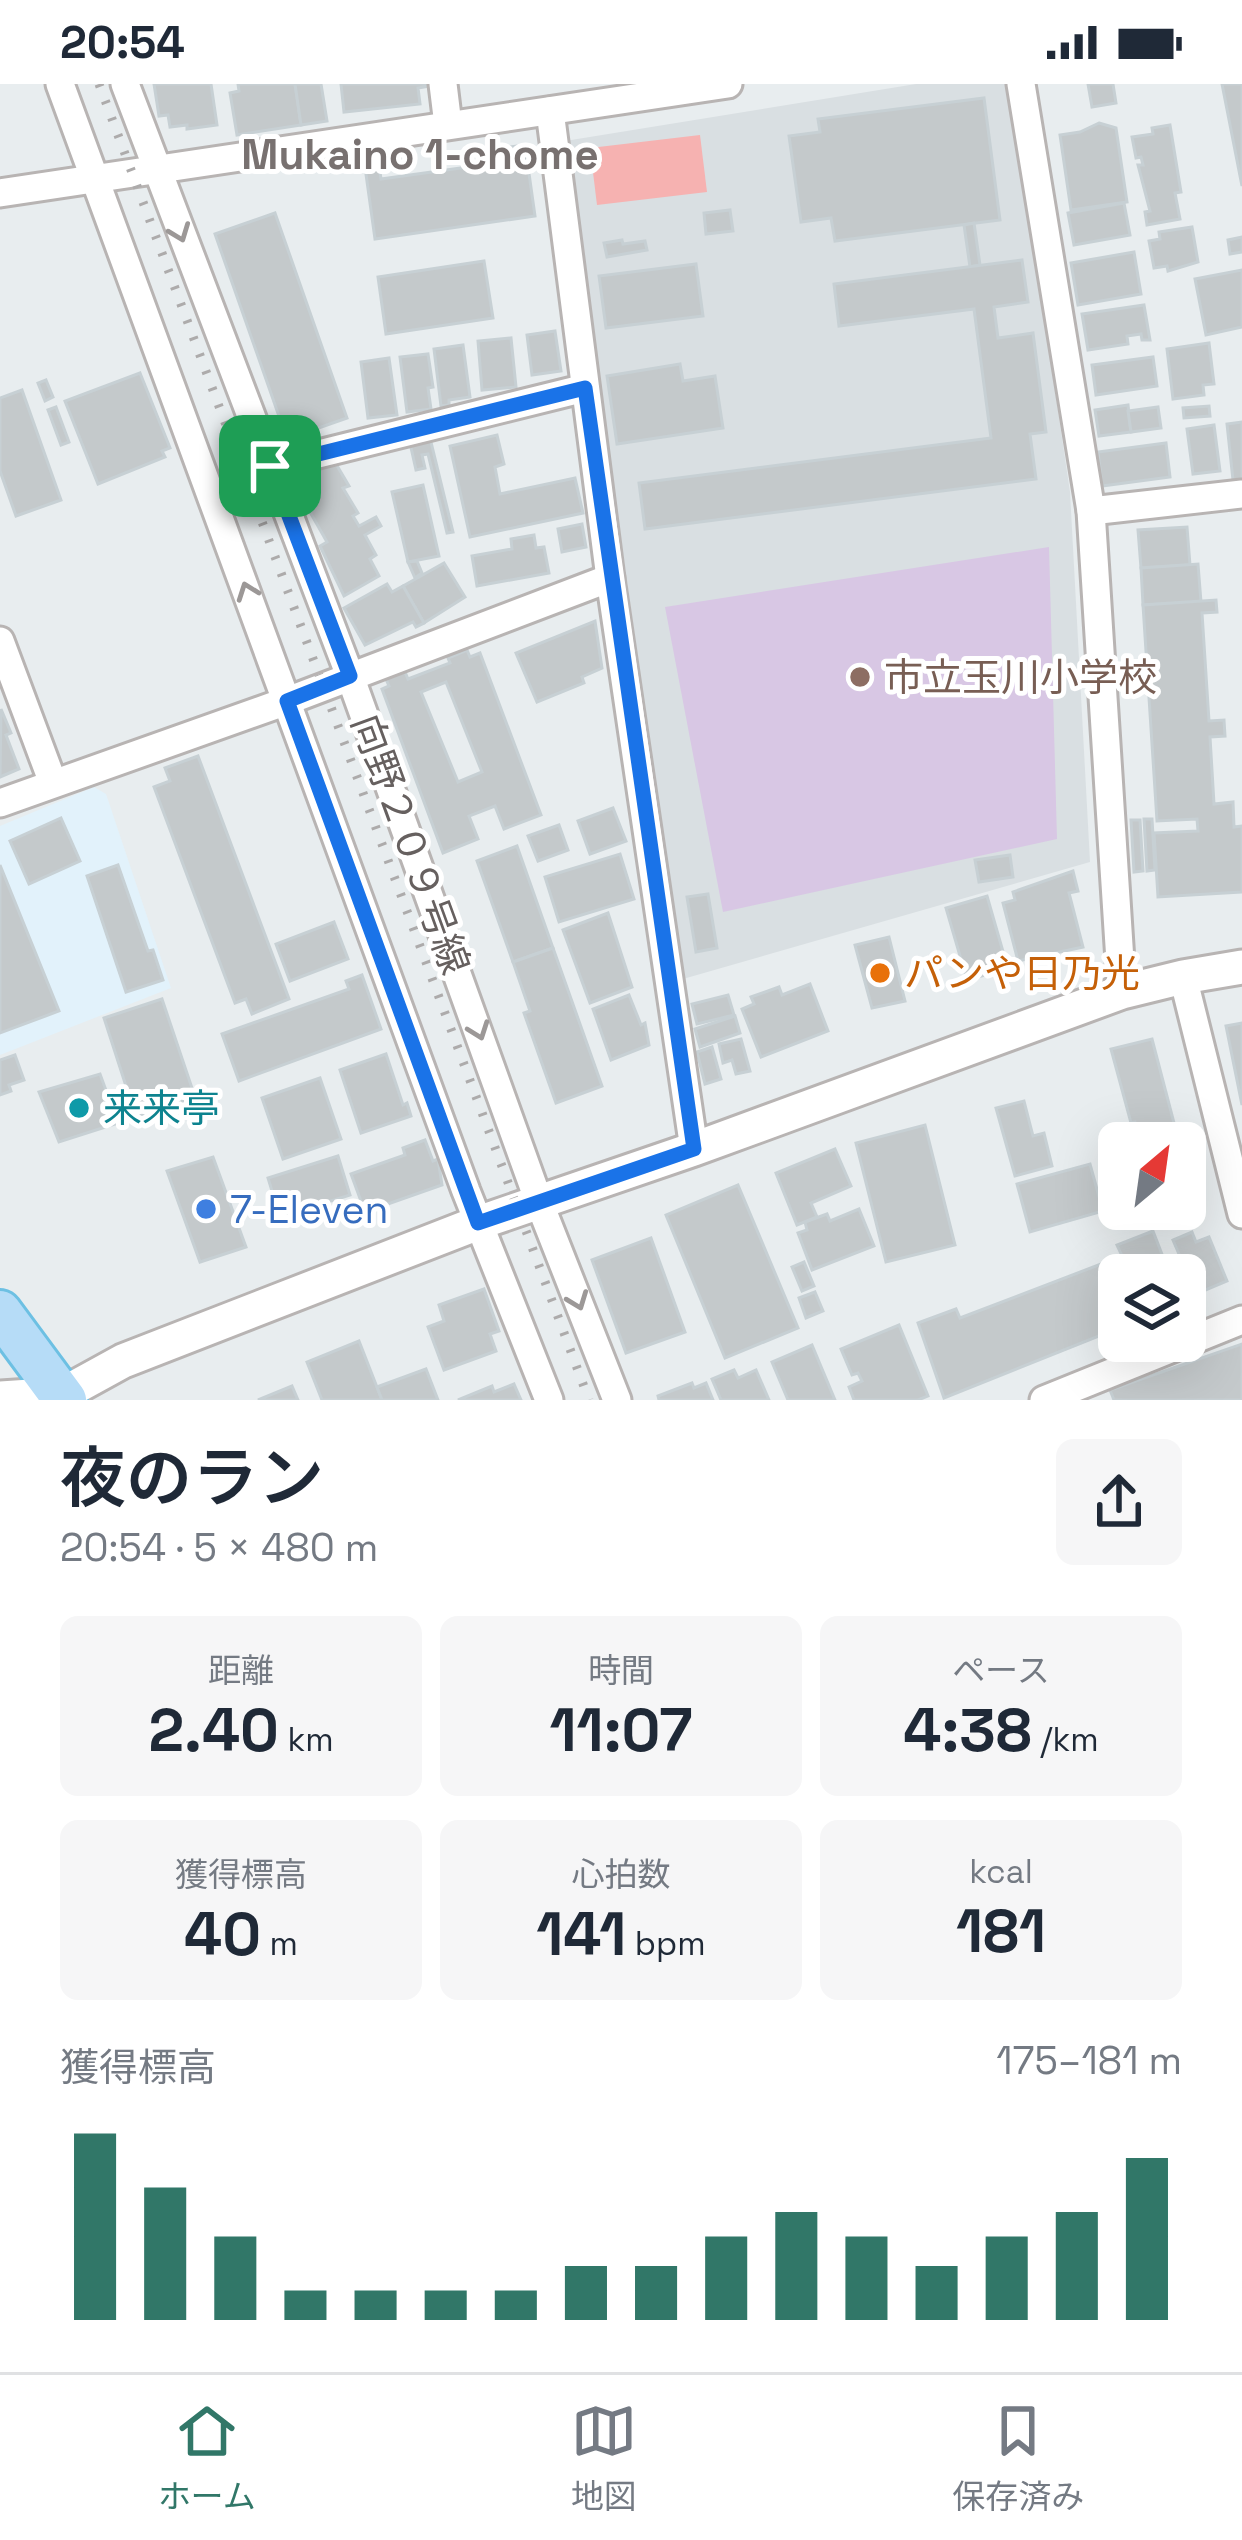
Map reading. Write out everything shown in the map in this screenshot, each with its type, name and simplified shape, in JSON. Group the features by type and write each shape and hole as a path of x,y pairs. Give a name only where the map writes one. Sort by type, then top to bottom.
{"main road":[{"path":"0,1312 58,1399"}],"street":[{"path":"60,84 478,1223 549,1400"},
{"name":"向野２０９号線","path":"124,84 350,676 539,1202 617,1400"},
{"path":"443,84 448,124"},
{"path":"0,193 728,84"},
{"path":"1021,84 1091,512 1122,992"},
{"path":"550,111 610,578 694,1149"},
{"path":"270,466 585,388"},
{"path":"1091,512 1242,494"},
{"path":"0,803 287,701 610,578"},
{"path":"0,641 53,783"},
{"path":"0,1398 58,1399 124,1360 478,1223 1122,992 1183,976 1242,968"},
{"path":"1183,976 1242,1214"},
{"path":"1044,1400 1242,1320"},
{"path":"0,1385 58,1399"}],"shaded area":[{"name":"市立玉川小学校","path":"916,84 1010,84 1070,492 1090,862 683,979 565,141"},
{"path":"700,135 707,192 597,205 590,148"},
{"path":"1049,547 1057,839 723,912 665,607"},
{"path":"94,787 106,794 171,988 0,1055 0,826"}],"building":[{"path":"154,84 211,84 217,125 170,127 168,115 159,116"},
{"path":"238,84 295,84 301,125 237,135 230,93 239,91"},
{"path":"295,84 321,84 327,121 301,125"},
{"path":"341,84 430,86 418,88 420,104 344,112"},
{"path":"1088,84 1113,84 1116,103 1092,107"},
{"path":"1222,84 1242,84 1242,186"},
{"path":"984,98 1000,220 835,241 831,218 801,222 789,136 820,132 818,119"},
{"path":"1099,123 1116,128 1127,202 1071,210 1060,135"},
{"path":"1170,125 1181,192 1175,193 1180,219 1147,225 1145,212 1150,211 1138,165 1143,165 1141,157 1136,158 1132,137"},
{"path":"525,145 535,216 375,239 365,167 379,165 381,179 504,162 502,148"},
{"path":"1124,203 1130,235 1074,245 1068,213"},
{"path":"730,210 733,231 706,234 704,213"},
{"path":"275,213 347,418 287,439 215,234"},
{"path":"974,223 980,265 970,267 964,225"},
{"path":"1192,227 1198,262 1168,271 1167,266 1154,268 1149,241 1160,239 1159,232"},
{"path":"1242,237 1242,252 1230,254 1228,240"},
{"path":"622,240 623,244 645,241 647,250 607,257 604,243"},
{"path":"1134,252 1141,294 1078,305 1071,263"},
{"path":"1022,260 1028,302 994,307 998,338 1033,333 1046,432 1030,434 1036,479 645,529 639,483 991,438 974,309 839,326 834,284"},
{"path":"484,261 493,318 386,334 378,277"},
{"path":"696,264 703,316 606,328 599,276"},
{"path":"1242,270 1242,327 1206,335 1195,279"},
{"path":"1144,305 1150,340 1142,340 1141,334 1127,336 1128,344 1088,350 1082,314"},
{"path":"555,331 561,371 532,375 527,335"},
{"path":"511,338 516,387 482,390 478,341"},
{"path":"1209,343 1214,384 1203,385 1204,395 1173,399 1167,349"},
{"path":"463,345 470,397 441,406 434,349"},
{"path":"428,354 431,409 407,412 400,357"},
{"path":"1153,357 1157,386 1096,395 1092,365"},
{"path":"389,358 397,415 368,418 361,362"},
{"path":"680,364 683,381 715,376 723,428 617,444 607,376"},
{"path":"140,373 170,448 162,451 165,457 98,484 65,401"},
{"path":"46,380 53,397 45,401 38,383"},
{"path":"22,390 61,500 16,516 0,471 0,398"},
{"path":"1128,405 1131,432 1099,436 1095,410"},
{"path":"1209,406 1210,416 1184,418 1183,408"},
{"path":"56,407 69,442 61,445 48,410"},
{"path":"1158,407 1161,428 1131,432 1128,411"},
{"path":"1242,422 1242,479 1233,480 1227,424"},
{"path":"1214,425 1220,471 1193,474 1187,429"},
{"path":"497,435 504,464 495,467 500,494 575,478 583,513 470,537 450,446"},
{"path":"430,438 453,532 447,533 428,454 422,455 425,468 416,470 410,443"},
{"path":"1166,443 1170,477 1102,486 1098,452"},
{"path":"326,463 336,464 349,486 343,488 358,513 353,516 359,526 376,517 381,526 365,535 376,555 370,559 379,576 344,596 320,546 327,542 293,482"},
{"path":"423,485 439,556 408,562 392,492"},
{"path":"582,524 586,547 562,552 558,529"},
{"path":"1187,527 1190,565 1141,568 1138,530"},
{"path":"534,535 536,548 544,547 549,573 477,586 472,556 512,549 511,539"},
{"path":"417,561 422,573 415,578 408,562"},
{"path":"444,563 465,597 424,623 403,586"},
{"path":"1198,564 1201,602 1143,605 1141,568"},
{"path":"387,584 392,592 403,586 424,623 416,627 413,622 365,645 344,608"},
{"path":"1216,600 1217,612 1202,613 1209,721 1224,720 1225,736 1210,737 1214,804 1233,802 1234,827 1242,826 1242,892 1158,897 1154,833 1198,831 1197,819 1157,821 1143,605"},
{"path":"595,621 602,668 582,677 584,683 537,702 516,653"},
{"path":"467,650 470,657 480,653 541,815 504,829 495,806 469,816 478,839 443,853 382,689 389,686 386,679 405,672 408,679 450,663 448,658","holes":["446,682 482,772 458,782 421,692"]},
{"path":"1,709 19,769 0,777"},
{"path":"198,756 289,999 252,1014 246,999 235,1003 154,787 170,781 165,768"},
{"path":"613,808 626,841 590,854 578,821"},
{"path":"61,818 80,861 29,884 10,841"},
{"path":"1144,819 1152,819 1155,870 1147,871"},
{"path":"1131,820 1140,820 1143,871 1134,872"},
{"path":"559,825 568,850 538,861 528,836"},
{"path":"517,846 553,948 513,962 477,861"},
{"path":"620,854 634,899 559,922 545,877"},
{"path":"1010,855 1013,877 979,882 975,860"},
{"path":"0,865 59,1011 0,1033"},
{"path":"118,865 163,980 126,992 87,876"},
{"path":"1073,871 1078,891 1069,893 1083,947 1018,961 1003,903 1015,900 1013,892"},
{"path":"708,894 717,948 696,952 687,897"},
{"path":"987,896 1008,969 967,980 946,908"},
{"path":"608,913 632,987 590,1003 563,930"},
{"path":"334,922 348,959 290,981 276,944"},
{"name":"パンや日乃光","path":"889,937 905,1001 872,1008 855,945"},
{"path":"553,948 602,1086 556,1103 524,1013 530,1011 513,962"},
{"path":"362,975 381,1029 239,1081 222,1034 349,989 346,981"},
{"path":"810,984 828,1031 761,1057 742,1009 754,1004 751,997 779,987 782,995"},
{"path":"629,995 641,1025 645,1023 649,1045 611,1060 593,1009"},
{"path":"728,995 734,1015 697,1024 692,1004"},
{"path":"162,999 195,1097 136,1117 104,1018"},
{"path":"735,1016 740,1033 700,1047 695,1029"},
{"path":"1242,1023 1242,1105 1226,1026"},
{"path":"741,1039 750,1071 736,1074 732,1060 723,1063 719,1044"},
{"path":"1152,1039 1174,1122 1131,1122 1111,1049"},
{"path":"712,1047 721,1079 705,1084 697,1052"},
{"path":"386,1054 411,1116 361,1133 340,1070"},
{"path":"15,1055 24,1080 9,1085 11,1091 0,1095 0,1060"},
{"name":"来来亭","path":"100,1074 118,1123 59,1142 39,1092"},
{"path":"320,1078 341,1139 283,1159 262,1098"},
{"path":"1024,1101 1033,1136 1044,1133 1052,1166 1015,1176 996,1108"},
{"path":"925,1125 955,1245 886,1262 856,1143"},
{"path":"425,1140 433,1161 438,1159 442,1185 365,1212 351,1174 405,1155 403,1148"},
{"path":"835,1149 851,1186 811,1203 817,1217 797,1225 776,1173"},
{"path":"338,1156 350,1195 280,1217 268,1178"},
{"name":"7-Eleven","path":"213,1157 246,1247 200,1262 167,1171"},
{"path":"1090,1164 1098,1212 1030,1232 1017,1184"},
{"path":"738,1185 798,1328 725,1358 666,1215"},
{"path":"859,1209 874,1246 812,1270 798,1233 807,1230 805,1222 827,1214 830,1221"},
{"path":"1153,1231 1162,1254 1121,1254 1117,1245"},
{"path":"1192,1232 1196,1242 1209,1237 1227,1281 1206,1290 1206,1254 1179,1254 1173,1240"},
{"path":"651,1238 685,1332 626,1353 592,1260"},
{"path":"804,1262 814,1286 802,1291 792,1267"},
{"path":"1098,1265 1098,1336 944,1398 918,1323 956,1309 960,1318"},
{"path":"484,1289 499,1331 490,1334 496,1351 444,1370 428,1327 444,1321 439,1305"},
{"path":"815,1292 823,1311 806,1318 799,1298"},
{"path":"899,1325 928,1396 854,1400 849,1387 862,1381 858,1373 852,1375 841,1349"},
{"path":"359,1341 382,1400 322,1400 307,1362"},
{"path":"1242,1344 1242,1400 1114,1400 1110,1390 1190,1362 1206,1362 1206,1357"},
{"path":"812,1345 835,1400 788,1400 772,1362"},
{"path":"426,1369 438,1400 382,1400 377,1387"},
{"path":"734,1370 738,1378 756,1370 769,1400 721,1400 712,1379"},
{"path":"692,1383 694,1388 706,1383 713,1400 659,1400 658,1396"},
{"path":"514,1384 521,1400 458,1400 492,1386 494,1392"},
{"path":"292,1386 298,1400 258,1400"}],"railway":[{"path":"99,84 589,1400"}],"place":[{"name":"市立玉川小学校","path":"860,677"},
{"name":"パンや日乃光","path":"880,973"},
{"name":"来来亭","path":"79,1108"},
{"name":"7-Eleven","path":"206,1209"}],"district":[{"name":"Mukaino 1-chome","path":"420,154"}],"route":[{"path":"585,388 694,1149 478,1223 287,701 350,676 270,466 585,388"}]}
